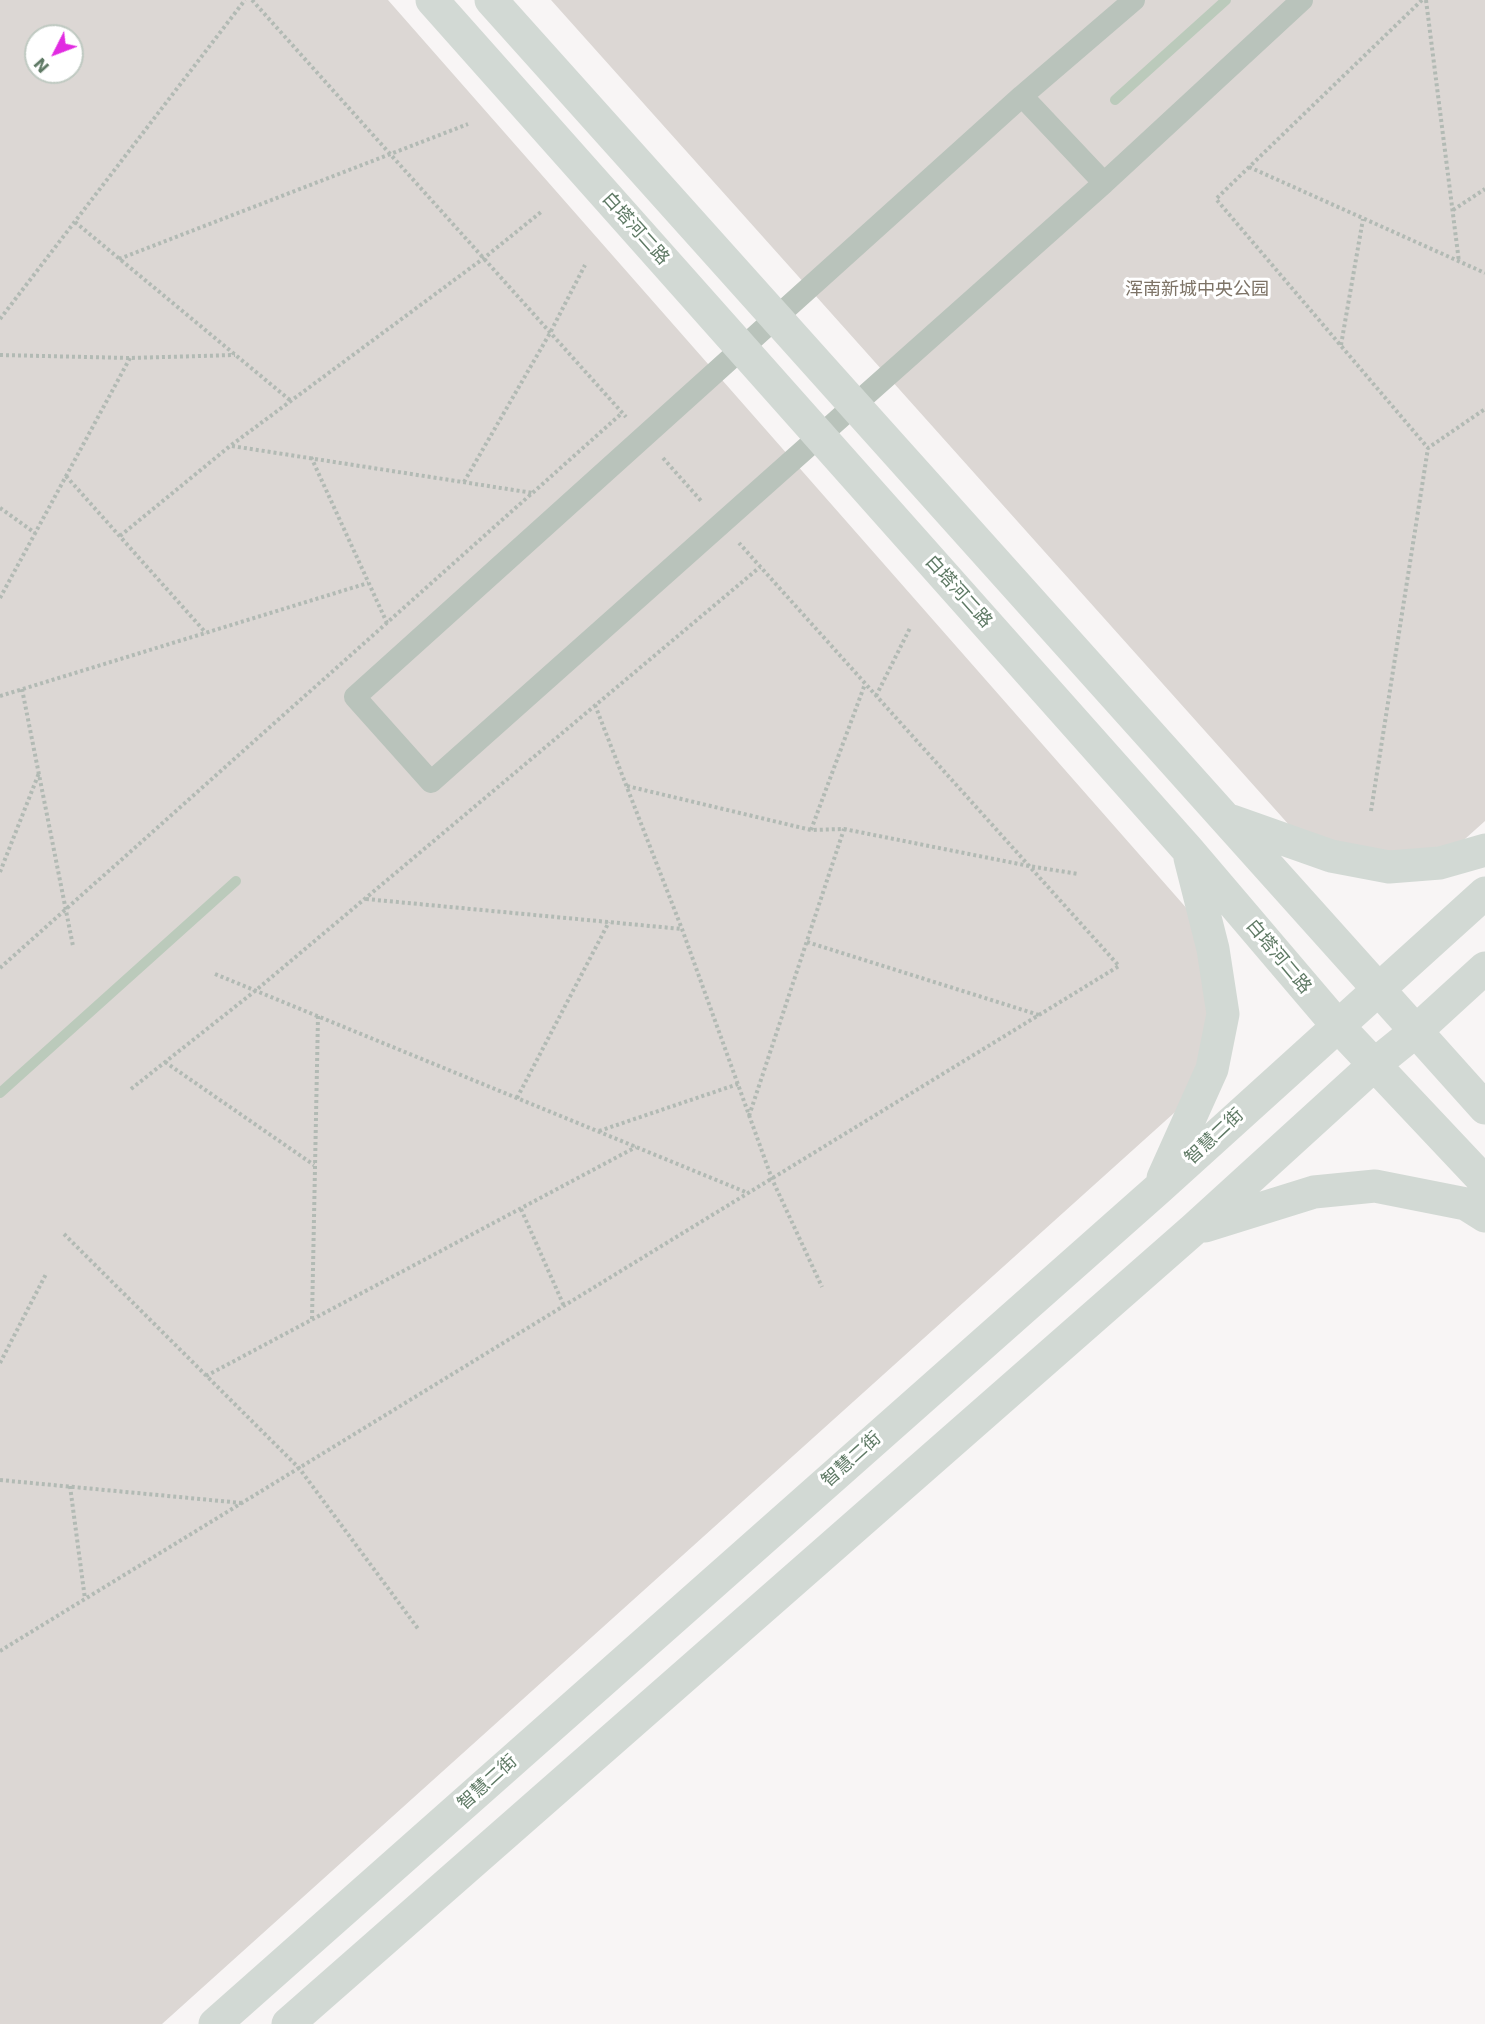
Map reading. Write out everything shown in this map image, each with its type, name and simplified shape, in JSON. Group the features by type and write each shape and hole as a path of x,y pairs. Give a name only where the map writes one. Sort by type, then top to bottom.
{"main road":[{"name":"白塔河二路","path":"432,0 1188,850 1337,1025 1485,1182"},
{"path":"491,0 1485,1108"},
{"path":"1227,819 1331,856 1389,867 1440,863 1485,850"},
{"path":"1158,1189 1212,1069 1223,1014 1213,949 1188,850"},
{"name":"智慧二街","path":"215,2024 1158,1189 1485,893"},
{"path":"288,2024 1194,1230 1374,1065 1416,1031 1485,968"},
{"path":"1194,1230 1314,1192 1375,1186 1466,1204 1485,1216"}],"street":[{"path":"1134,0 1022,96 355,697 431,782 1104,183 1302,0"},
{"path":"1022,96 1104,183"}],"path":[{"path":"0,319 245,0"},
{"path":"252,0 630,422"},
{"path":"1422,0 1216,199 1428,448"},
{"path":"1426,0 1459,262"},
{"path":"119,259 468,124"},
{"path":"1249,167 1485,273"},
{"path":"1453,210 1485,189"},
{"path":"120,536 230,446 484,258 541,212"},
{"path":"1341,345 1363,219"},
{"path":"75,222 291,401"},
{"path":"465,482 550,333 585,265"},
{"path":"0,355 130,358 236,355"},
{"path":"0,598 130,358"},
{"path":"1371,811 1428,448 1485,409"},
{"path":"0,968 622,413"},
{"path":"230,446 533,493"},
{"path":"661,456 706,507"},
{"path":"310,457 387,623"},
{"path":"66,476 206,633"},
{"path":"0,508 35,533"},
{"path":"0,1651 1119,966 737,541"},
{"path":"131,1089 255,991 760,567"},
{"path":"0,696 368,583"},
{"path":"876,696 910,628"},
{"path":"811,830 865,684"},
{"path":"22,689 73,946"},
{"path":"595,705 682,929 772,1179 822,1287"},
{"path":"0,872 39,772"},
{"path":"626,786 811,830 844,829 1078,874"},
{"path":"749,1117 844,829"},
{"path":"365,898 682,929"},
{"path":"517,1098 609,922"},
{"path":"807,942 1040,1015"},
{"path":"215,974 749,1193"},
{"path":"312,1320 318,1017"},
{"path":"165,1062 315,1165"},
{"path":"598,1131 738,1084"},
{"path":"206,1376 637,1147"},
{"path":"521,1209 564,1306"},
{"path":"64,1234 299,1468 419,1630"},
{"path":"0,1364 46,1274"},
{"path":"0,1480 243,1503"},
{"path":"70,1486 85,1599"}],"green space":[{"path":"0,0 388,0 1218,944 1214,1077 162,2024 0,2024"},
{"name":"浑南新城中央公园","path":"551,0 1485,0 1485,821 1436,865 1307,845"}],"waterway":[{"path":"1115,100 1226,0"},
{"path":"0,1093 236,881"}]}
